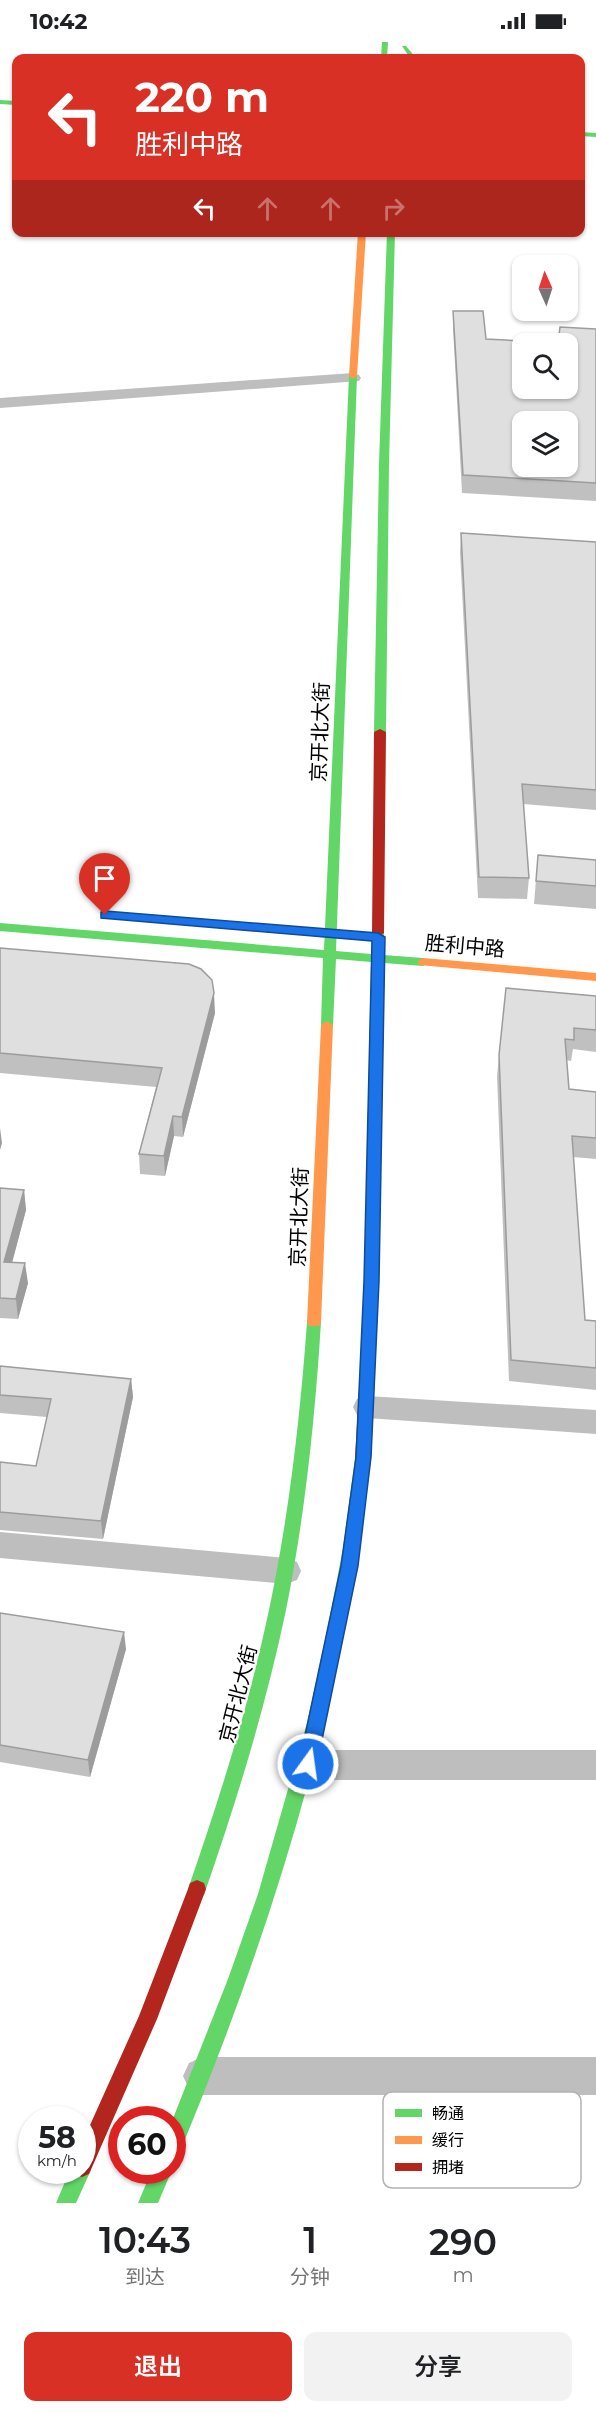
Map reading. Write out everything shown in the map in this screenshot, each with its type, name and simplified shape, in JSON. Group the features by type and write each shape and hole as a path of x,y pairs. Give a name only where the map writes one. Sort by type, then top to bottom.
{"main road":[{"name":"京开北大街","path":"96,2138 120,2086 214,1849 255,1710 286,1571 300,1492 311,1392 332,933 345,522 362,237"},
{"path":"186,2114 279,1866 308,1764 350,1566 363,1457 367,1407 378,958 381,523 391,237"},
{"name":"胜利中路","path":"0,927 596,976"},
{"name":"京开北大街","path":"66,2203 75,2184"},
{"path":"148,2203 156,2184"}],"street":[{"path":"0,403 353,378"},
{"path":"367,1407 596,1422"},
{"path":"0,1545 286,1571"},
{"path":"308,1764 596,1765"},
{"path":"202,2076 596,2076"}],"building":[{"path":"453,311 483,311 486,339 512,340 512,399 578,399 578,333 559,333 560,327 596,329 596,483 463,475"},
{"path":"461,533 596,542 596,790 522,784 529,878 479,877"},
{"path":"538,855 596,860 596,886 536,881"},
{"path":"0,948 189,964 201,969 212,980 214,993 182,1117 173,1116 164,1156 139,1154 162,1068 0,1053"},
{"path":"506,988 596,996 596,1030 574,1028 574,1040 565,1039 569,1089 596,1092 596,1138 572,1136 585,1320 596,1321 596,1368 511,1360 499,1055"},
{"path":"0,1188 24,1190 4,1262 25,1263 16,1299 0,1298"},
{"path":"0,1366 131,1379 101,1521 0,1512 0,1462 36,1466 51,1399 0,1395"},
{"path":"0,1613 124,1632 88,1760 0,1745"}],"traffic: fast":[{"path":"384,54 385,42"},
{"path":"404,47 410,54"},
{"path":"0,102 12,103"},
{"path":"585,134 596,135"},
{"path":"380,732 384,464 391,237"},
{"path":"327,1025 353,376"},
{"path":"0,927 423,962"},
{"path":"371,1304 378,933"},
{"path":"197,1889 243,1750 277,1610 291,1539 301,1467 314,1322"},
{"path":"186,2112 238,1979 293,1809 335,1636 351,1548 363,1458"},
{"path":"66,2203 75,2184"},
{"path":"148,2203 156,2184"}],"traffic: slow":[{"path":"353,376 362,237"},
{"path":"423,962 596,977"},
{"path":"314,1322 327,1025"}],"traffic: jam":[{"path":"378,933 380,732"},
{"path":"363,1458 371,1304"},
{"path":"96,2135 147,2019 197,1889"}],"route":[{"path":"105,915 378,937 368,1395 363,1457 350,1566 319,1722 308,1764"}]}
